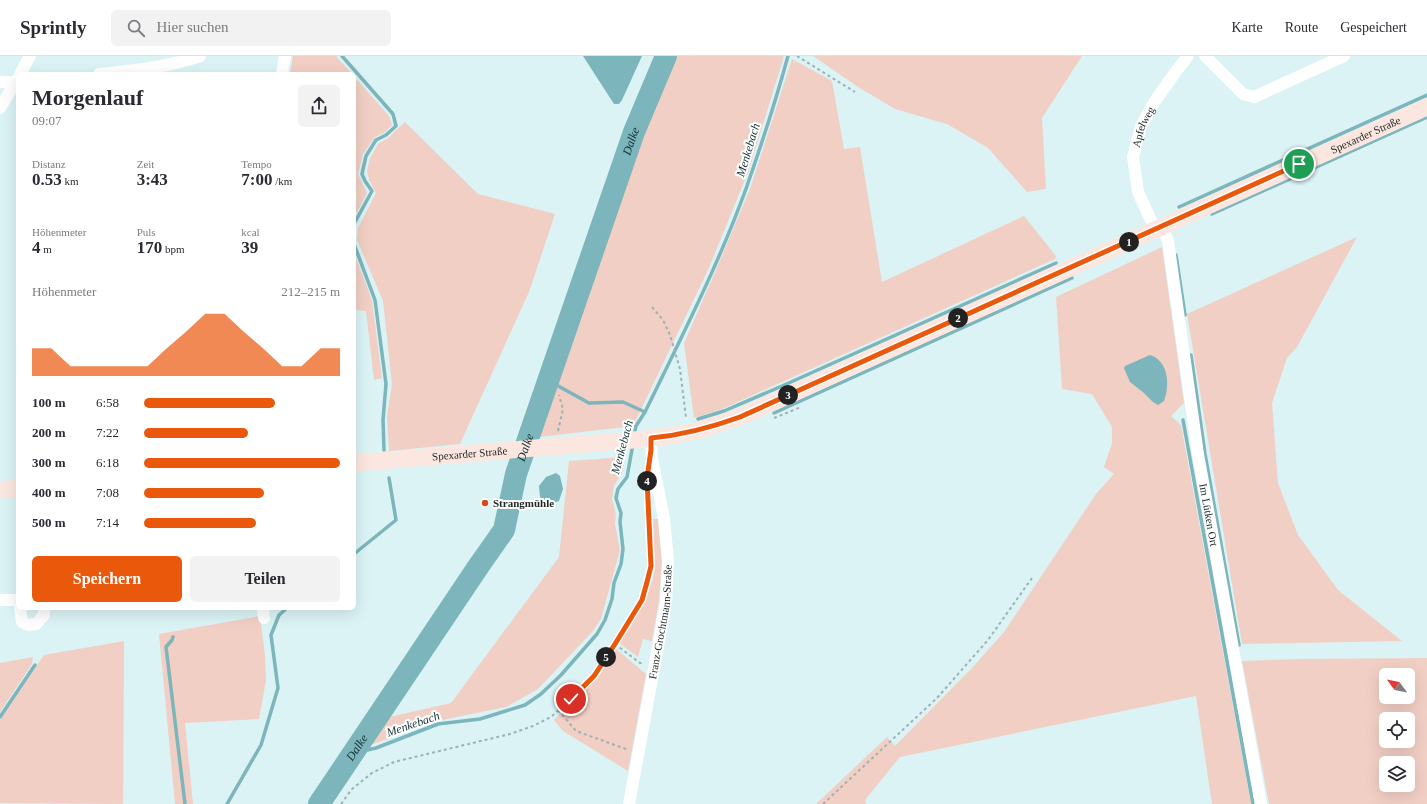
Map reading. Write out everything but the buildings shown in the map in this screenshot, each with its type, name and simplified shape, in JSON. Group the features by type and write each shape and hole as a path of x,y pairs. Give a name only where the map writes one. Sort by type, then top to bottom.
{"main road":[{"name":"Spexarder Straße","path":"356,463 648,439 688,433 719,424 740,417 1427,107"},
{"path":"0,490 16,488"}],"street":[{"path":"22,72 30,56"},
{"path":"135,72 183,62 200,56"},
{"path":"282,72 285,56"},
{"name":"Apfelweg","path":"1159,228 1138,192 1133,157 1141,126 1155,101 1188,56"},
{"path":"1205,56 1242,94 1254,97 1344,56"},
{"path":"0,82 16,79"},
{"path":"0,108 16,82"},
{"name":"Im Lütken Ort","path":"1159,228 1168,241 1198,454 1261,804"},
{"name":"Franz-Grochtmann-Straße","path":"629,804 666,603 668,561 664,518 648,439"},
{"path":"0,600 16,600"},
{"path":"20,610 22,622 28,625 36,624 44,615 44,610"}],"path":[{"path":"797,56 856,92"},
{"path":"652,307 664,320 680,369 688,433"},
{"path":"548,447 563,409 559,395"},
{"path":"341,804 352,789 372,773 394,762 510,734 533,726 551,717 571,699 594,676 642,600 651,566 648,502"},
{"path":"823,804 937,698 988,640 1032,578"},
{"path":"615,644 640,663 655,666"},
{"path":"558,710 576,731 627,749"}],"shaded area":[{"path":"293,56 336,56 350,72 290,72"},
{"path":"672,56 784,56 749,170 708,270 633,426 539,437 641,131"},
{"path":"813,56 1082,56 1042,118 1046,189 1027,192 988,148 947,124 895,109 858,87"},
{"path":"792,59 832,81 844,149 860,147 882,282 1024,216 1056,256 1055,259 722,409 694,418 684,343 750,189"},
{"path":"356,78 389,116 392,125 385,132 375,137 363,154 358,174 367,193 356,214"},
{"path":"405,122 478,194 555,214 529,292 460,444 389,451 387,416 392,384 383,301 357,240 358,228 376,193 369,180 367,171 370,158 378,144 388,138"},
{"path":"1357,237 1297,347 1287,358 1272,403 1278,483 1298,535 1338,590 1402,641 1242,644 1187,314"},
{"path":"1162,247 1184,403 1171,416 1181,425 1251,804 1212,804 1196,696 900,757 865,800 866,804 816,804 887,737 895,746 972,668 1004,632 1096,494 1114,474 1104,467 1112,443 1112,427 1092,394 1062,389 1056,297"},
{"path":"356,258 372,300 382,378 374,380 366,311 356,310"},
{"path":"625,457 622,473 614,486 612,499 616,514 615,524 620,550 601,619 593,631 538,689 506,707 437,721 365,747 380,719 451,703 559,557 569,461"},
{"path":"651,519 658,519 662,563 659,600 652,641 643,639 638,657 619,643 642,606 654,575 655,559"},
{"path":"260,616 265,655 266,680 259,719 185,723 193,804 175,804 159,634"},
{"path":"124,641 123,804 0,803 0,720 44,655"},
{"path":"616,649 646,674 628,771 563,731 554,720 596,678"},
{"path":"33,657 32,664 0,712 0,663"},
{"path":"1427,658 1427,804 1269,804 1242,661"}],"water":[{"path":"583,56 642,56 619,104 614,104"},
{"path":"1150,355 1161,363 1164,368 1167,381 1164,401 1158,405 1130,382 1124,368 1125,366"},
{"path":"556,473 560,476 563,489 559,501 554,503 544,501 540,497 539,486 546,477"}],"waterway":[{"path":"342,56 393,114 396,126 386,135 376,140 366,156 362,174 372,191 356,220"},
{"name":"Dalke","path":"319,804 504,530 516,474 634,132 666,56"},
{"name":"Menkebach","path":"634,436 636,426 645,412 686,329 736,215 763,138 788,56"},
{"path":"1179,207 1427,95"},
{"path":"1212,214 1427,117"},
{"path":"356,249 375,300 386,384 383,420 384,450"},
{"path":"1176,255 1185,315"},
{"path":"698,419 724,411 782,386 1056,263"},
{"path":"774,413 1072,278"},
{"path":"1191,355 1205,454 1239,645"},
{"path":"549,381 589,403 623,402 645,412"},
{"path":"1183,420 1253,804"},
{"name":"Menkebach","path":"354,753 376,748 438,724 480,719 525,705 541,694 561,675 597,634 605,620 612,599 614,583 621,564 623,549 620,522 621,513 616,498 618,489 627,477 633,444"},
{"path":"356,552 396,520 389,478"},
{"path":"227,804 261,745 278,688 271,635 279,615 285,610"},
{"path":"173,637 166,647 185,804"},
{"path":"0,717 35,665"}],"place":[{"name":"Strangmühle","path":"485,503"}],"route":[{"path":"571,699 594,676 642,600 651,566 647,478 651,438 697,431 740,417 1299,164"}]}
